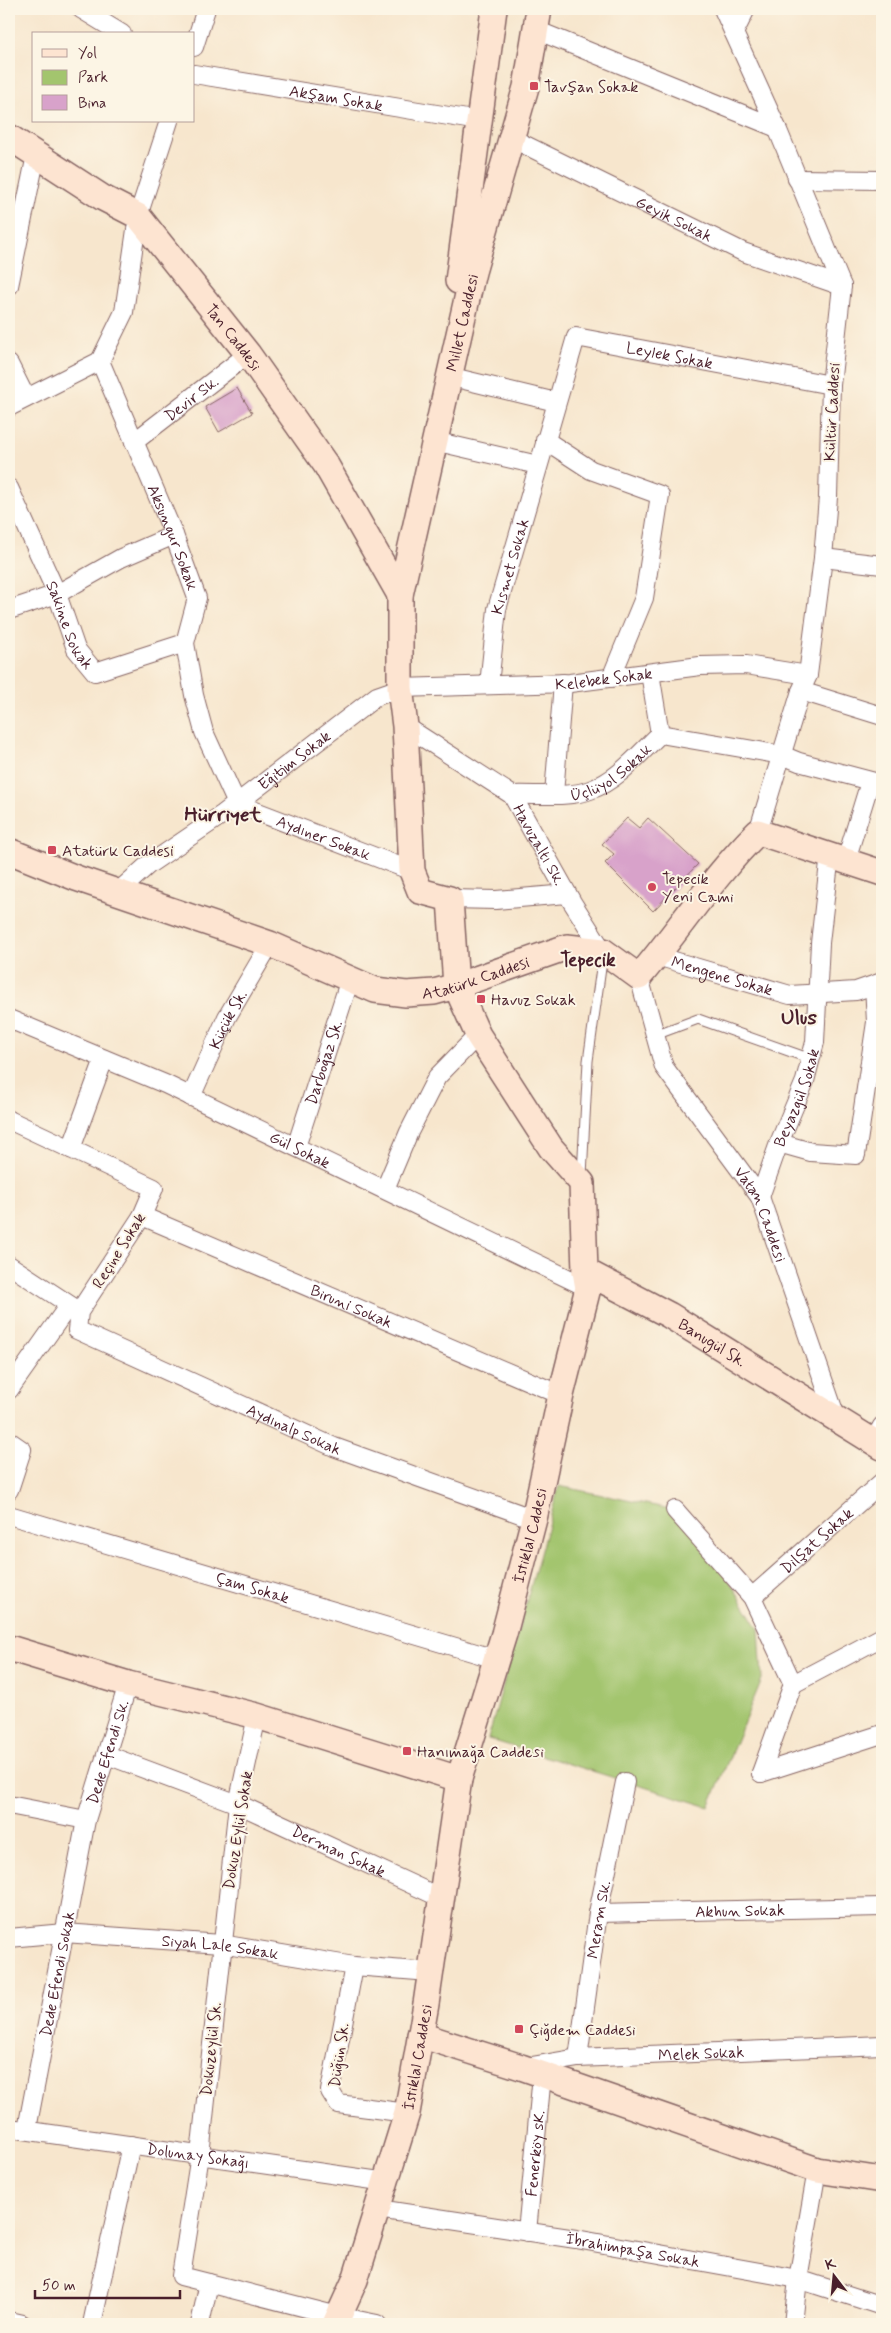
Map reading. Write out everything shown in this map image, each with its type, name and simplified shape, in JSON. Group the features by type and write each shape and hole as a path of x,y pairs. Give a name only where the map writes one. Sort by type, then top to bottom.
{"main road":[{"name":"Millet Caddesi","path":"449,373 463,233 494,9"},
{"name":"Millet Caddesi","path":"449,373 473,272 526,87 538,19"},
{"name":"Tan Caddesi","path":"9,137 103,198 138,216 248,354 326,465 400,595"},
{"path":"449,373 400,595 400,688 405,726 412,871 420,891 450,899 456,986 478,1035 551,1148 582,1183"},
{"path":"603,950 639,977 737,853 758,832 882,873"},
{"name":"Atatürk Caddesi","path":"9,851 76,878 119,891 270,944 376,990 406,994 434,992 567,947 603,950"},
{"name":"İstiklal Cddesi","path":"459,1779 496,1660 534,1519 586,1279 582,1183"},
{"name":"Banugül Sk.","path":"586,1279 669,1315 837,1420"},
{"path":"837,1420 880,1438"},
{"path":"9,1648 128,1684 257,1716 459,1779"},
{"name":"İstiklal Caddesi","path":"336,2320 355,2280 407,2113 459,1779"},
{"path":"420,2035 531,2071 816,2170 882,2180"}],"street":[{"path":"81,9 119,32"},
{"path":"195,44 206,9"},
{"name":"Kültür Caddesi","path":"723,9 777,128 842,286 831,385 828,497 823,558 805,683 758,832"},
{"path":"734,32 746,9"},
{"path":"538,19 777,128"},
{"name":"Akşam Sokak","path":"195,74 479,121"},
{"path":"9,407 100,361 124,312 138,216 169,122"},
{"name":"Geyik Sokak","path":"512,138 743,252 842,286"},
{"path":"9,286 36,155"},
{"path":"797,179 882,180"},
{"name":"Leylek Sokak","path":"556,402 576,337 831,385"},
{"name":"Devir Sk.","path":"134,442 248,354"},
{"name":"Aksungur Sokak","path":"100,361 174,535 198,598 185,643 194,695 204,732 237,804"},
{"path":"9,364 26,398"},
{"path":"449,373 556,402"},
{"name":"Kısmet Sokak","path":"489,685 497,609 556,402"},
{"path":"434,441 542,452 660,495 644,598 611,678"},
{"name":"Sakine Sokak","path":"9,488 57,594 76,649 95,672 185,643"},
{"path":"9,610 57,594 121,558 174,535"},
{"path":"823,558 882,565"},
{"name":"Kelebek Sokak","path":"400,688 563,683 700,666 746,665 805,683 882,716"},
{"name":"Üçlüyol Sokak","path":"650,673 660,734"},
{"name":"Üçlüyol Sokak","path":"554,794 563,683"},
{"name":"Eğitim Sokak","path":"119,891 148,865 237,804 377,696 400,688"},
{"name":"Havuzaltı Sk.","path":"405,726 512,795 567,894 603,950"},
{"name":"Üçlüyol Sokak","path":"660,734 782,755 798,762 876,783"},
{"name":"Üçlüyol Sokak","path":"512,795 554,794 590,790 616,776 660,734"},
{"name":"Beyazgül Sokak","path":"760,1198 779,1143 805,1081 815,1042 820,943 838,857 876,783"},
{"name":"Aydıner Sokak","path":"237,804 412,871"},
{"path":"450,899 496,900 567,894"},
{"name":"Küçük Sk.","path":"192,1097 227,1017 270,944"},
{"name":"Mengene Sokak","path":"657,956 790,995 856,991 878,983"},
{"name":"Vatan Caddesi","path":"639,977 664,1067 760,1198 837,1420"},
{"name":"Darboğaz Sk.","path":"296,1147 350,979"},
{"path":"779,1143 811,1152 856,1155 874,1089 878,983"},
{"name":"Gül Sokak","path":"9,1019 192,1097 385,1189 586,1279"},
{"path":"385,1189 409,1132 437,1076 478,1035"},
{"path":"9,1120 71,1149 104,1059"},
{"name":"Reçine Sokak","path":"9,1390 74,1308 142,1216 154,1188 71,1149"},
{"name":"Biruni Sokak","path":"142,1216 561,1395"},
{"path":"9,1265 74,1308"},
{"name":"Aydınalp Sokak","path":"74,1308 77,1330 326,1443 534,1519"},
{"path":"9,1490 16,1445"},
{"name":"Dilşat Sokak","path":"752,1597 882,1482"},
{"path":"675,1510 752,1597 774,1640 793,1684"},
{"name":"Çam Sokak","path":"9,1515 496,1660"},
{"path":"882,1637 793,1684 761,1773 882,1734"},
{"name":"Dede Efendi Sk.","path":"86,1820 108,1755 128,1684"},
{"name":"Dokuz Eylül Sokak","path":"221,1944 238,1804 257,1716"},
{"name":"Derman Sokak","path":"108,1755 238,1804 441,1898"},
{"name":"Meram Sk.","path":"578,2058 598,1913 625,1782"},
{"path":"9,1805 86,1820"},
{"name":"Dede Efendi Sokak","path":"27,2130 86,1820"},
{"name":"Akhun Sokak","path":"598,1913 882,1906"},
{"name":"Siyah Lale Sokak","path":"9,1938 64,1933 221,1944 354,1966 430,1972"},
{"name":"Dokuzeylül Sk.","path":"200,2154 221,1944"},
{"name":"Düğün Sk.","path":"354,1966 330,2091 338,2104 407,2113"},
{"name":"Melek Sokak","path":"531,2071 578,2058 882,2045"},
{"name":"Fenerköy sK.","path":"527,2232 531,2071"},
{"name":"Dolunay Sokağı","path":"9,2128 387,2182"},
{"path":"92,2324 131,2145"},
{"path":"200,2154 181,2276 336,2320 377,2324"},
{"path":"793,2324 798,2279 816,2170"},
{"name":"İbrahimpaşa Sokak","path":"378,2209 527,2232 798,2279 882,2306"},
{"path":"200,2324 209,2283"},
{"path":"9,2321 22,2324"}],"lane":[{"path":"582,1183 588,1062 603,950"},
{"path":"655,1034 698,1019 811,1059"}],"green space":[{"path":"559,1486 675,1510 716,1559 759,1629 762,1679 709,1807 488,1739"}],"building":[{"path":"237,388 252,413 219,432 205,407"},
{"name":"Tepecik Yeni Cami","path":"627,818 639,828 648,818 698,864 653,911 605,863 614,854 602,844"}],"place":[{"name":"Tavşan Sokak","path":"534,86"},
{"name":"Atatürk Caddesi","path":"52,850"},
{"name":"Tepecik Yeni Cami","path":"652,887"},
{"name":"Havuz Sokak","path":"481,999"},
{"name":"Hanımağa Caddesi","path":"407,1751"},
{"name":"Çiğdem Caddesi","path":"519,2029"}],"district":[{"name":"Hürriyet","path":"223,814"},
{"name":"Tepecik","path":"588,959"},
{"name":"Ulus","path":"799,1017"}]}
